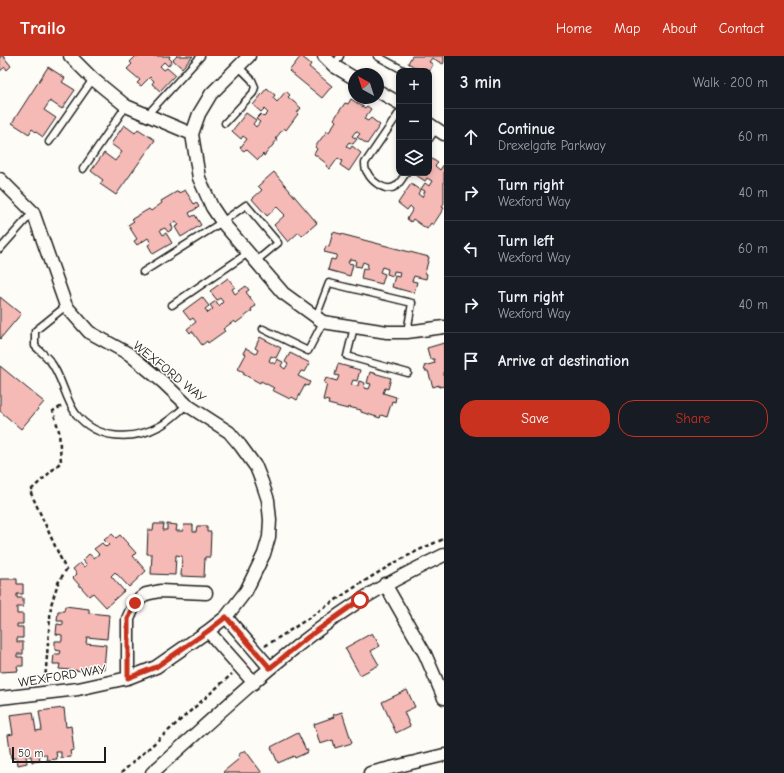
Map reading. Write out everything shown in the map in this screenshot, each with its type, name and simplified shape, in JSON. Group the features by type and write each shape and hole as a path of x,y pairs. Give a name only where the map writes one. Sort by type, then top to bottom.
{"street":[{"path":"70,56 93,79 126,106 192,134"},
{"path":"249,56 211,94 199,114 192,134 199,178 212,207 222,222 251,258 283,293 319,320 387,332 407,332 444,327"},
{"path":"324,56 337,61 348,72"},
{"path":"384,94 396,101"},
{"name":"WEXFORD WAY","path":"0,179 33,212 66,306 89,332 129,354 164,383 187,405 229,432 256,468 268,500 270,520 269,537 264,554 246,591 226,617 156,667 128,678 78,689 0,698"},
{"path":"152,773 270,668 331,620 385,584 444,555"},
{"path":"385,584 425,654 444,698"},
{"path":"128,678 128,619 135,603 146,594 160,591 206,593"},
{"path":"226,617 270,668"},
{"path":"208,631 254,683"},
{"path":"370,773 444,755"}],"lane":[{"path":"147,115 201,56"},
{"path":"377,56 399,68"},
{"path":"225,123 253,93 255,87 252,80 238,66"},
{"path":"49,142 93,79"},
{"path":"83,169 126,106"},
{"path":"396,117 365,163 366,171 379,185 388,189 395,187 404,176"},
{"path":"143,272 246,205 278,243 172,305"},
{"path":"0,249 33,212"},
{"path":"263,329 308,351 319,320 329,283 412,304 407,332"},
{"path":"66,306 35,332 35,346 51,362 76,413 89,426 104,434 124,436 145,433 161,426 187,405"},
{"path":"354,327 347,356 408,373"}],"path":[{"path":"44,693 51,605 58,583 66,570 30,491 62,462 59,431 53,411 70,401"},
{"path":"120,773 234,673"}],"building":[{"path":"0,56 3,56 11,66 7,70 5,67 0,71"},
{"path":"136,56 170,56 169,58 172,61 168,66 164,62 160,66 164,70 167,68 175,75 160,91 152,84 154,81 150,77 141,86 137,83 140,80 127,69 132,64 130,62"},
{"path":"177,56 193,56 182,68 173,60"},
{"path":"301,56 311,64 309,67 332,86 322,98 289,71"},
{"path":"412,56 444,56 443,64 432,58 429,62 433,64 431,68 416,68 408,63"},
{"path":"48,67 65,78 62,82 75,90 62,109 50,101 44,110 56,118 43,137 32,129 29,134 12,123"},
{"path":"267,88 275,95 273,98 277,102 286,91 290,95 288,97 301,108 286,130 284,128 275,139 277,140 264,156 263,154 258,160 246,149 244,151 240,148 247,139 243,136 241,139 232,131 246,113 256,120 253,124 256,127 260,122 256,119 261,114 264,117 268,113 264,109 261,112 253,105"},
{"path":"345,103 359,104 365,108 367,106 371,109 364,119 368,121 371,118 380,125 367,144 357,137 360,134 356,131 352,136 357,139 353,144 349,142 346,146 350,149 352,146 361,153 349,171 340,165 342,161 338,158 330,169 326,166 327,164 314,154 317,149 315,147 327,131 329,132 336,121 334,119"},
{"path":"124,125 135,133 138,129 155,140 116,195 100,184 103,180 91,171 104,153 115,161 122,152 111,144"},
{"path":"432,159 438,163 435,166 440,170 444,164 444,203 442,207 444,208 433,225 431,223 427,229 413,219 411,222 407,219 413,209 410,206 407,210 398,203 411,184 420,190 418,194 422,197 425,191 421,189 425,183 429,186 432,181 427,178 425,181 418,176 432,176"},
{"path":"274,172 317,223 302,236 299,232 288,242 274,225 285,215 277,207 267,216 252,199 262,190 258,186"},
{"path":"185,190 194,204 196,202 199,207 189,213 191,217 195,215 201,225 181,237 175,227 179,225 176,221 171,224 173,229 168,232 165,228 160,230 163,235 166,233 172,243 153,254 148,245 151,243 148,238 137,245 134,241 137,239 128,225 134,221 132,219 149,209 151,211 162,203 161,201 178,191 179,193"},
{"path":"333,232 429,257 425,273 427,274 426,279 414,276 412,281 417,282 414,293 392,287 395,276 399,277 400,272 394,271 393,276 387,274 388,269 382,267 380,272 385,274 382,284 361,279 363,268 367,269 368,264 363,262 361,267 355,266 356,260 350,259 348,263 353,264 350,276 328,270 331,259 335,260 337,255 324,252 326,246 329,247"},
{"path":"228,278 235,287 232,289 235,294 246,286 249,290 246,292 256,306 251,309 252,311 236,323 234,321 223,329 225,331 208,343 207,341 202,345 192,331 190,333 187,329 196,322 193,318 190,320 183,311 202,297 209,306 205,309 208,313 213,309 210,305 216,301 219,306 223,302 220,298 217,300 210,291"},
{"path":"0,297 21,314 0,339"},
{"path":"260,337 281,348 276,358 271,356 269,361 275,364 277,359 283,362 281,366 285,369 288,364 285,362 290,353 310,363 305,372 301,371 298,376 310,382 308,386 305,385 297,400 292,397 290,399 272,390 274,388 261,381 260,383 243,374 244,372 238,369 246,354 243,353 246,348 256,354 258,350 255,348"},
{"path":"444,343 444,386 439,387 439,385 433,387 428,371 425,371 424,366 435,363 434,359 430,359 427,348"},
{"path":"338,364 360,370 357,381 353,380 351,385 358,386 359,381 365,383 364,388 369,389 371,384 367,383 370,372 391,378 388,389 385,388 383,393 396,397 395,402 392,401 387,417 381,415 380,418 361,412 361,410 348,407 348,409 328,404 329,401 323,400 327,384 324,383 326,378 337,381 339,376 335,375"},
{"path":"0,366 44,402 21,429 0,411"},
{"path":"154,524 164,524 163,530 167,530 167,524 177,525 176,531 183,531 184,525 193,525 193,532 196,532 197,526 207,526 207,532 211,532 210,557 205,557 204,577 181,576 182,556 176,555 175,575 151,574 152,554 147,554 148,530 153,530"},
{"path":"112,534 116,538 120,535 136,553 133,556 146,571 129,587 115,572 111,576 124,591 106,607 93,593 89,596 73,578 77,574 73,569 80,563 84,567 87,565 83,560 89,554 94,558 99,554 94,549 102,543 106,547 109,545 104,540"},
{"path":"0,579 17,579 17,584 23,584 23,594 17,594 17,598 23,598 23,607 17,607 17,614 23,614 23,624 17,624 17,627 23,627 23,638 17,638 17,642 23,642 23,654 17,654 17,657 23,657 23,666 17,666 18,671 0,672"},
{"path":"65,606 89,609 89,613 109,615 107,639 87,637 86,643 106,645 104,669 84,667 84,671 59,669 60,664 53,664 54,654 60,654 61,651 55,650 55,641 62,641 62,635 56,634 57,624 63,625 63,621 57,621 58,611 64,611"},
{"path":"372,633 380,646 371,651 379,665 360,675 345,648"},
{"path":"407,690 415,707 404,712 410,726 396,733 382,702"},
{"path":"64,708 66,727 71,726 74,750 70,751 71,757 61,758 61,752 56,752 57,759 47,760 46,754 39,755 40,761 32,762 31,756 26,756 27,763 18,765 17,758 11,758 8,735 13,734 10,715 33,712 36,731 42,730 39,711"},
{"path":"342,712 352,743 335,748 333,740 320,744 314,724 334,717 333,715"},
{"path":"298,733 308,752 278,763 271,747"},
{"path":"245,750 262,773 224,773 223,772 240,758 238,755"}],"route":[{"path":"135,603 128,619 128,678 156,667 226,617 270,668 308,637 360,600"}]}
